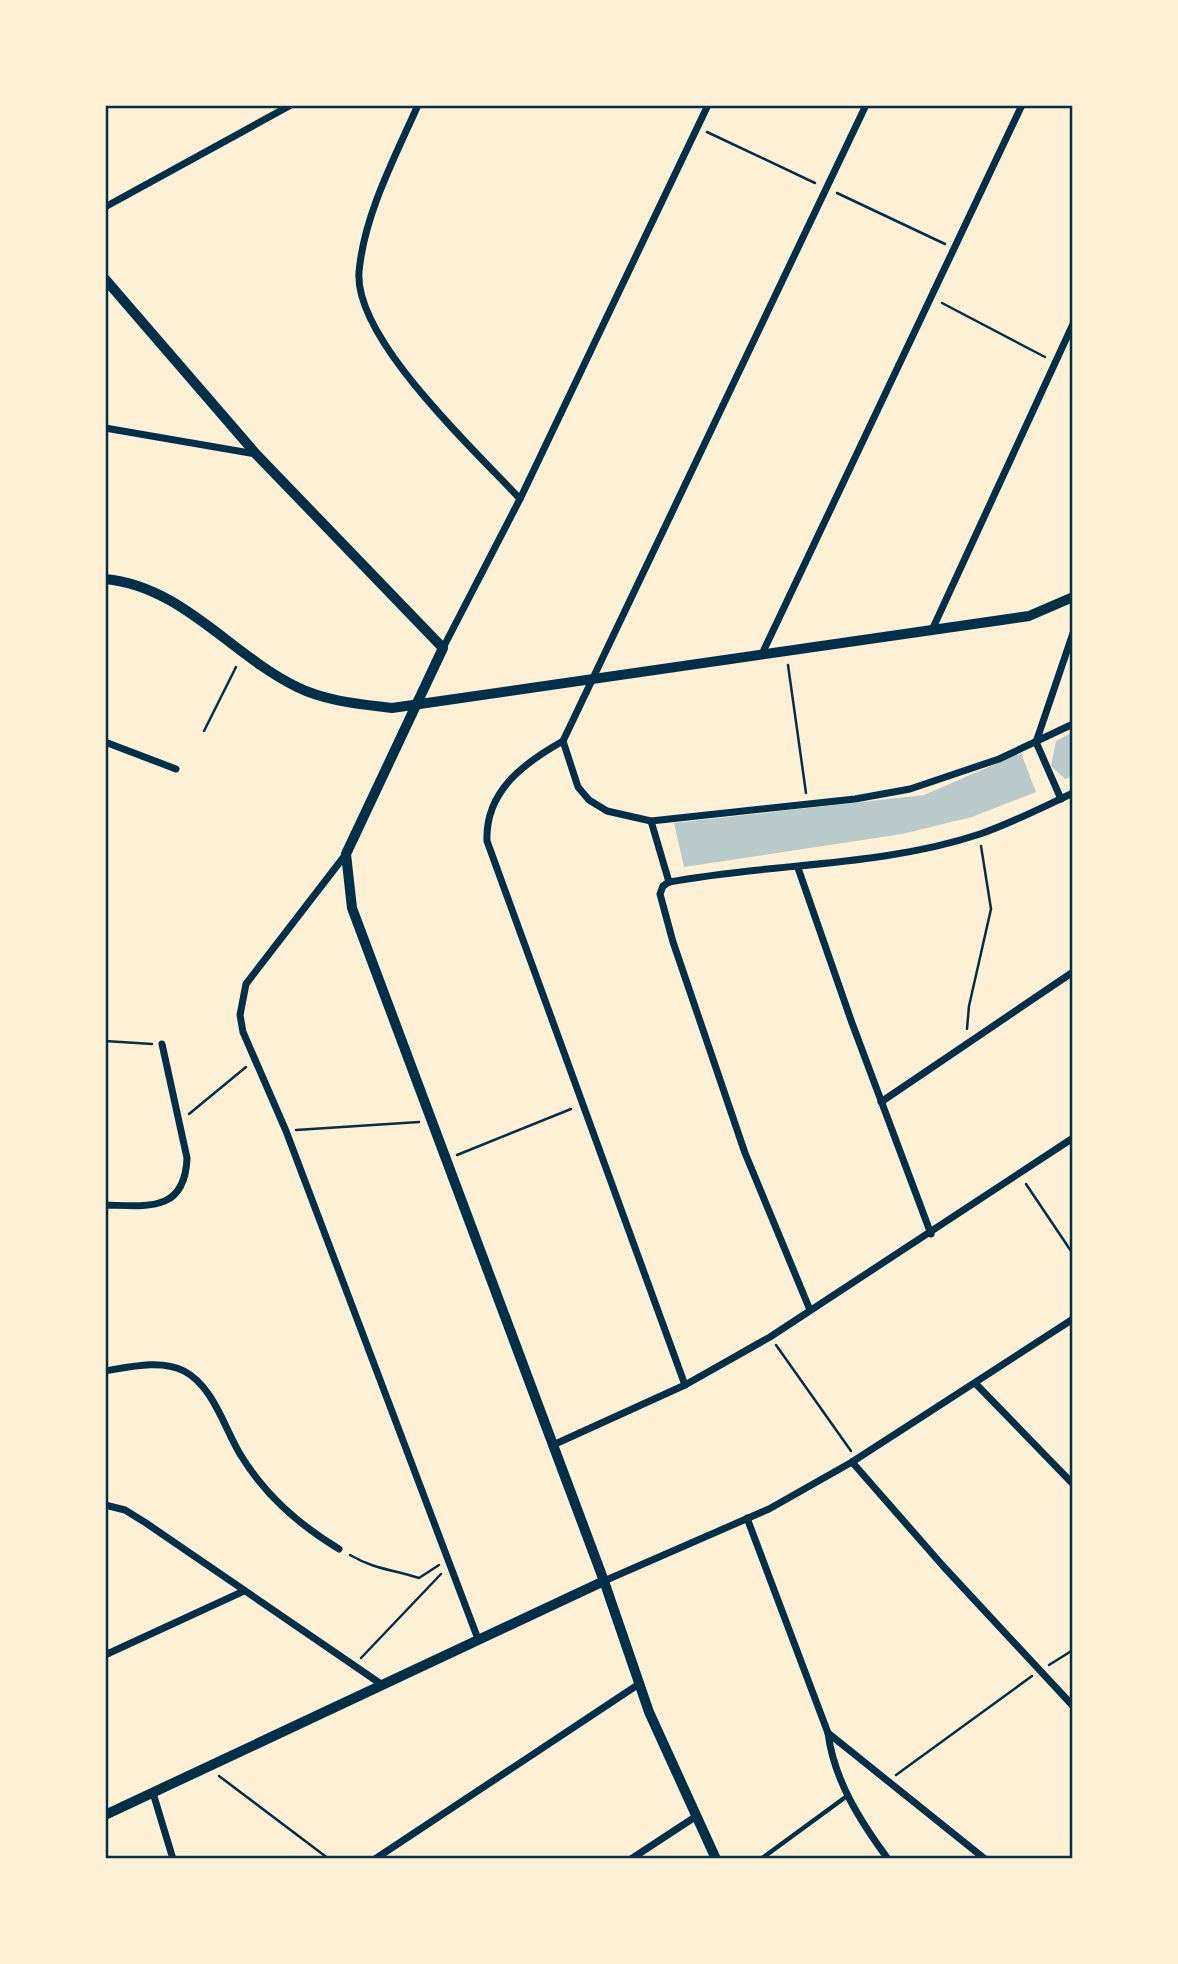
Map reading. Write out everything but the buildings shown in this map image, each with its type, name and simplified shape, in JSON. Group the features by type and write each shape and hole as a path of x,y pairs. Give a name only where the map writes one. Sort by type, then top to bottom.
{"street":[{"path":"105,207 291,105"},
{"path":"418,105 386,178 366,239 359,274 365,309 374,331 400,365 520,499"},
{"path":"478,1639 286,1131 254,1061 240,1015 246,984 346,854 414,706 520,499 708,105"},
{"path":"685,1385 487,841 490,813 505,785 531,759 564,741 866,105"},
{"path":"762,654 1022,105"},
{"path":"105,279 256,454 443,648"},
{"path":"932,630 1073,324"},
{"path":"105,428 256,454"},
{"path":"105,579 153,593 187,610 259,664 298,687 350,703 391,708 1030,617 1073,597"},
{"path":"1061,799 1036,742 1073,634"},
{"path":"564,741 578,787 589,800 607,811 650,821 807,805 910,789 999,759 1073,724"},
{"path":"105,742 176,769"},
{"path":"810,1310 745,1153 673,942 660,894 663,886 669,882 719,873 798,868 896,853 980,834 1073,793"},
{"path":"650,821 669,882"},
{"path":"346,854 352,908 359,931 554,1446 639,1684 695,1817 716,1859"},
{"path":"798,868 931,1234"},
{"path":"881,1102 1073,972"},
{"path":"105,1205 147,1206 167,1201 180,1191 186,1178 187,1158 162,1044"},
{"path":"554,1446 685,1385 770,1337 931,1234 1073,1138"},
{"path":"105,1815 205,1765 380,1684 747,1518 855,1461 1073,1319"},
{"path":"105,1371 162,1365 183,1370 199,1381 259,1481 286,1512 339,1549"},
{"path":"976,1384 1073,1484"},
{"path":"855,1461 1073,1706"},
{"path":"105,1505 125,1510 145,1523 380,1684"},
{"path":"747,1518 828,1733 830,1747 847,1796 888,1859"},
{"path":"105,1655 244,1591"},
{"path":"376,1859 639,1684"},
{"path":"828,1733 985,1859"},
{"path":"153,1793 173,1859"},
{"path":"631,1859 695,1817"}],"lane":[{"path":"761,1859 847,1796"}],"path":[{"path":"931,297 1055,362"},
{"path":"786,651 807,805"},
{"path":"204,731 236,667"},
{"path":"966,1042 969,1006 991,909 980,834"},
{"path":"105,1041 162,1044"},
{"path":"180,1121 254,1061"},
{"path":"446,1160 581,1105"},
{"path":"286,1131 420,1122"},
{"path":"1020,1174 1073,1254"},
{"path":"770,1337 855,1461"},
{"path":"339,1549 373,1568 397,1571 419,1578 449,1562"},
{"path":"354,1666 449,1562"},
{"path":"887,1781 1073,1650"},
{"path":"205,1765 329,1859"}],"shaded area":[{"path":"1073,732 1073,776 1065,779 1051,766 1056,741"},
{"path":"1021,753 1036,792 972,817 902,834 684,867 674,823 924,795"}]}
